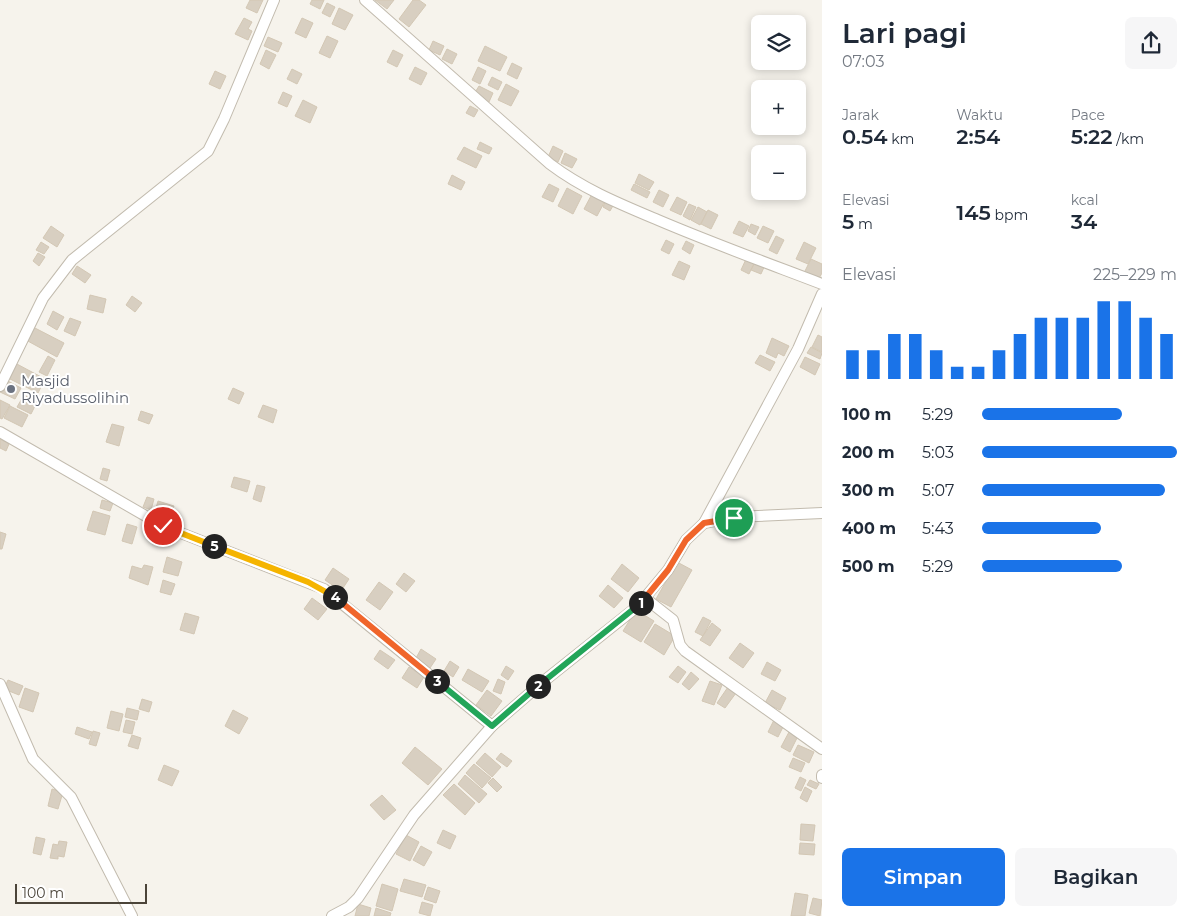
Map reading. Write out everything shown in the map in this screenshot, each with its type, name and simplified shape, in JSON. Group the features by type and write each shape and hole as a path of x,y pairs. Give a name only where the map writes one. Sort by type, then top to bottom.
{"street":[{"path":"0,386 44,298 72,260 208,152 224,119 274,0"},
{"path":"365,0 550,164 580,184 691,234 822,284"},
{"path":"332,916 348,907 358,898 414,815 492,726 544,681 638,606 668,570 686,540 704,523 798,349 822,294"},
{"path":"0,432 163,526 324,589 492,726"},
{"path":"704,523 734,518 822,513"},
{"path":"645,598 673,620 680,645 685,651 822,749"},
{"path":"0,684 32,759 71,797 132,916"}],"building":[{"path":"250,0 263,0 257,13 246,8"},
{"path":"312,0 324,0 320,9 310,4"},
{"path":"375,0 394,0 387,9"},
{"path":"413,0 419,0 426,5 409,27 399,19"},
{"path":"327,3 335,7 330,17 322,13"},
{"path":"339,8 353,15 345,30 332,24"},
{"path":"244,18 252,22 248,29 252,31 248,40 235,34"},
{"path":"302,18 313,23 306,38 295,33"},
{"path":"327,36 338,41 330,58 319,53"},
{"path":"268,37 282,43 278,52 264,46"},
{"path":"433,41 444,46 440,55 429,50"},
{"path":"485,46 507,57 500,71 478,61"},
{"path":"447,49 457,54 452,64 442,59"},
{"path":"266,50 276,55 269,69 260,64"},
{"path":"393,50 403,55 397,67 387,62"},
{"path":"512,63 522,68 517,79 507,74"},
{"path":"415,67 427,73 421,85 409,79"},
{"path":"478,67 486,71 480,84 472,80"},
{"path":"292,69 302,74 297,84 287,79"},
{"path":"215,71 226,76 220,89 209,84"},
{"path":"492,77 502,82 498,90 488,85"},
{"path":"506,84 519,91 511,106 498,100"},
{"path":"479,86 493,93 489,102 474,94"},
{"path":"283,92 292,96 287,107 278,103"},
{"path":"303,100 317,107 310,123 295,116"},
{"path":"470,106 478,110 474,117 466,113"},
{"path":"480,142 492,148 489,154 477,149"},
{"path":"553,146 563,151 558,162 548,157"},
{"path":"464,147 482,156 476,168 457,159"},
{"path":"565,153 577,159 572,168 561,163"},
{"path":"639,174 654,182 649,190 635,183"},
{"path":"452,175 465,182 461,190 448,184"},
{"path":"549,184 559,189 553,202 542,197"},
{"path":"634,184 650,192 647,198 631,190"},
{"path":"567,188 582,196 573,214 558,206"},
{"path":"659,190 669,195 663,207 653,202"},
{"path":"592,194 605,201 597,216 584,209"},
{"path":"677,197 687,202 681,215 670,210"},
{"path":"606,200 614,204 610,211 603,207"},
{"path":"689,204 696,207 690,220 683,216"},
{"path":"698,207 707,212 700,225 691,220"},
{"path":"708,210 718,215 711,229 701,224"},
{"path":"739,221 749,226 743,237 733,233"},
{"path":"751,224 759,227 755,235 748,231"},
{"path":"51,226 64,235 57,247 43,238"},
{"path":"763,226 774,231 768,243 757,238"},
{"path":"776,236 784,240 777,254 769,250"},
{"path":"666,240 674,244 669,254 661,250"},
{"path":"686,241 694,245 690,254 682,249"},
{"path":"41,242 49,247 44,254 36,250"},
{"path":"804,242 816,248 808,264 796,259"},
{"path":"38,253 45,257 39,266 33,261"},
{"path":"747,257 755,261 749,274 741,270"},
{"path":"811,259 822,264 822,273 818,280 804,273"},
{"path":"679,261 690,266 684,280 672,275"},
{"path":"756,261 765,265 761,274 751,270"},
{"path":"77,266 91,275 85,283 72,274"},
{"path":"90,295 106,299 103,313 87,309"},
{"path":"132,296 142,303 135,312 126,305"},
{"path":"53,311 64,317 57,330 47,324"},
{"path":"70,318 81,322 75,336 64,331"},
{"path":"33,327 64,343 57,357 26,340"},
{"path":"818,335 822,337 822,352 812,347"},
{"path":"772,338 789,346 784,356 778,353 776,358 766,353"},
{"path":"811,347 822,353 820,359 807,353"},
{"path":"760,355 775,362 770,371 755,363"},
{"path":"48,356 55,360 47,376 39,372"},
{"path":"805,357 820,364 815,375 800,367"},
{"path":"15,363 45,379 38,393 8,378"},
{"name":"Masjid Riyadussolihin","path":"6,380 21,388 15,399 0,392"},
{"path":"233,388 244,393 239,404 228,399"},
{"path":"24,395 37,402 31,414 17,407"},
{"path":"0,400 10,405 2,419 0,418"},
{"path":"263,405 277,410 273,423 258,417"},
{"path":"10,406 28,415 22,427 4,418"},
{"path":"141,411 153,415 149,424 138,420"},
{"path":"112,424 124,427 119,446 106,442"},
{"path":"0,439 9,444 6,451 0,448"},
{"path":"103,468 110,470 107,481 100,479"},
{"path":"234,477 250,481 247,492 231,487"},
{"path":"257,485 265,487 261,502 253,499"},
{"path":"147,497 154,499 151,510 143,507"},
{"path":"102,500 113,503 110,511 100,508"},
{"path":"158,501 174,506 171,516 155,512"},
{"path":"93,511 110,516 105,535 87,530"},
{"path":"127,524 137,527 132,544 122,541"},
{"path":"0,532 6,534 2,549 0,549"},
{"path":"167,557 182,562 178,576 163,572"},
{"path":"677,562 692,570 671,607 656,599"},
{"path":"622,564 639,578 628,592 611,579"},
{"path":"144,565 153,567 148,585 129,578 132,566 142,569"},
{"path":"333,568 349,579 341,591 325,580"},
{"path":"404,573 415,581 406,592 396,584"},
{"path":"163,580 175,584 171,595 160,592"},
{"path":"379,582 393,592 380,610 366,600"},
{"path":"608,585 623,598 614,608 599,596"},
{"path":"312,598 327,609 318,620 304,609"},
{"path":"636,610 654,621 641,642 623,631"},
{"path":"185,613 199,617 194,634 180,630"},
{"path":"703,617 711,621 703,636 695,632"},
{"path":"712,623 721,630 710,646 700,640"},
{"path":"655,624 675,636 664,655 644,642"},
{"path":"740,643 754,653 743,668 729,658"},
{"path":"421,649 436,659 430,668 416,658"},
{"path":"380,650 395,660 388,669 374,659"},
{"path":"450,661 459,667 453,677 444,671"},
{"path":"767,662 781,670 775,681 761,674"},
{"path":"506,666 514,671 508,680 501,675"},
{"path":"678,666 686,672 678,683 669,677"},
{"path":"409,667 424,677 417,688 402,678"},
{"path":"468,669 489,681 482,692 462,680"},
{"path":"691,672 699,679 689,690 682,684"},
{"path":"498,679 505,682 501,694 493,691"},
{"path":"8,680 23,686 19,695 4,689"},
{"path":"710,681 722,685 714,705 702,701"},
{"path":"728,687 736,693 725,708 717,703"},
{"path":"25,688 39,693 33,712 19,707"},
{"path":"487,690 502,701 491,716 476,705"},
{"path":"772,690 786,698 780,710 765,703"},
{"path":"142,699 152,702 149,712 139,709"},
{"path":"127,708 139,711 137,720 125,717"},
{"path":"233,710 248,718 239,734 225,726"},
{"path":"111,711 123,714 119,731 107,728"},
{"path":"126,720 135,722 132,734 123,732"},
{"path":"774,720 784,725 778,737 768,732"},
{"path":"77,727 92,732 89,739 75,734"},
{"path":"93,731 100,733 96,746 89,744"},
{"path":"789,732 798,736 790,752 781,747"},
{"path":"132,735 141,738 138,749 128,746"},
{"path":"798,745 814,752 809,763 793,755"},
{"path":"415,747 442,769 428,785 402,763"},
{"path":"485,753 501,767 492,777 476,763"},
{"path":"501,753 512,761 507,767 496,759"},
{"path":"793,758 805,763 801,772 789,767"},
{"path":"474,764 491,778 482,788 466,773"},
{"path":"164,765 179,771 172,786 158,780"},
{"path":"465,775 487,794 479,803 458,784"},
{"path":"800,777 806,780 801,791 795,788"},
{"path":"493,778 502,787 497,792 488,783"},
{"path":"810,780 819,784 816,789 807,785"},
{"path":"454,784 475,803 465,815 443,795"},
{"path":"805,787 812,791 807,802 800,798"},
{"path":"52,789 63,792 58,809 48,806"},
{"path":"382,795 396,810 384,820 370,805"},
{"path":"801,824 815,825 813,841 800,840"},
{"path":"443,830 456,836 450,849 437,843"},
{"path":"406,835 419,842 410,861 396,854"},
{"path":"36,837 45,839 41,855 33,853"},
{"path":"59,841 67,842 64,857 58,856 58,859 50,858 53,844 58,845"},
{"path":"800,843 815,844 814,855 799,854"},
{"path":"421,846 432,852 424,866 413,860"},
{"path":"404,879 426,885 422,897 400,891"},
{"path":"382,884 398,889 392,911 376,906"},
{"path":"428,887 440,891 436,903 424,899"},
{"path":"795,893 808,895 805,916 791,916"},
{"path":"813,898 822,900 820,916 809,913"},
{"path":"422,902 433,905 430,916 419,913"},
{"path":"358,904 371,908 369,916 355,916"},
{"path":"376,908 391,913 390,916 374,916"}],"place":[{"name":"Masjid Riyadussolihin","path":"11,389"}],"route":[{"path":"163,526 324,589 338,598 492,726 610,626 638,606 668,570 686,540 704,523 734,518"}]}
